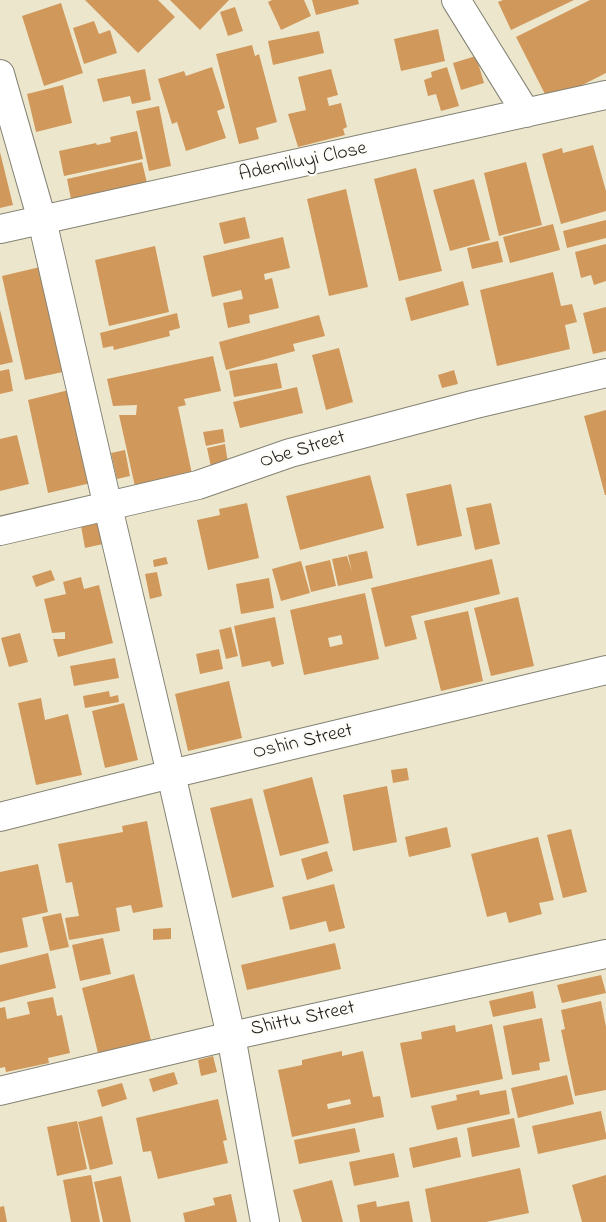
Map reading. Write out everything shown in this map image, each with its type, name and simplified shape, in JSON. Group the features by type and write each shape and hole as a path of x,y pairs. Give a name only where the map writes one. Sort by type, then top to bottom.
{"street":[{"path":"456,0 526,113"},
{"path":"0,74 42,220 171,774 231,1036 265,1222"},
{"name":"Ademiluyi Close","path":"0,229 606,95"},
{"name":"Obe Street","path":"0,531 198,485 300,450 472,405 606,373"},
{"name":"Oshin Street","path":"0,817 606,670"},
{"name":"Shittu Street","path":"0,1090 231,1036 606,954"}],"building":[{"path":"85,0 158,0 175,17 138,53"},
{"path":"170,0 229,0 200,30"},
{"path":"272,0 304,0 311,16 281,30 268,2"},
{"path":"312,0 358,0 359,4 316,15"},
{"path":"503,0 574,0 511,30 498,2"},
{"path":"590,0 606,0 606,73 549,102 516,37"},
{"path":"61,3 83,73 44,86 22,16"},
{"path":"235,7 243,31 228,36 220,12"},
{"path":"94,21 99,34 110,30 117,53 84,64 73,28"},
{"path":"438,29 445,61 401,71 394,39"},
{"path":"319,31 324,53 273,65 268,41"},
{"path":"252,45 255,56 259,54 277,122 256,128 259,139 239,144 216,54"},
{"path":"476,56 484,83 461,90 453,63"},
{"path":"212,67 225,108 217,111 226,138 186,151 177,122 172,124 158,79 184,71 186,76"},
{"path":"447,67 459,106 441,111 436,94 428,96 424,80 432,77 431,72"},
{"path":"145,69 151,100 132,104 130,96 103,102 97,79"},
{"path":"331,69 338,95 327,98 329,106 341,103 347,127 343,129 345,135 298,147 288,114 306,110 298,77"},
{"path":"63,85 72,123 36,132 27,94"},
{"path":"159,106 171,166 149,171 136,111"},
{"path":"137,131 143,159 64,176 59,151 96,143 97,145 111,142 110,137"},
{"path":"593,145 606,191 606,211 561,224 542,154 562,148 563,153"},
{"path":"0,152 13,205 0,208"},
{"path":"142,162 148,187 72,204 67,179"},
{"path":"526,162 542,225 499,236 484,173"},
{"path":"416,168 442,271 399,281 374,179"},
{"path":"474,179 490,240 450,251 433,190"},
{"path":"346,189 368,287 329,296 307,199"},
{"path":"245,217 250,238 224,244 219,223"},
{"path":"606,220 606,238 567,248 563,231"},
{"path":"553,224 560,250 510,263 503,237"},
{"path":"283,237 290,268 264,274 265,280 272,278 279,308 249,315 250,323 228,328 223,303 243,299 241,290 212,297 203,256"},
{"path":"498,241 503,262 472,269 467,248"},
{"path":"606,244 606,281 594,285 591,275 581,278 575,252"},
{"path":"155,246 169,312 109,326 95,260"},
{"path":"40,267 63,372 25,380 2,276"},
{"path":"553,272 561,306 572,304 577,322 565,325 570,349 497,366 480,290"},
{"path":"463,281 469,305 411,321 405,298"},
{"path":"606,307 606,351 593,354 583,313"},
{"path":"0,310 13,362 0,365"},
{"path":"177,313 180,328 169,331 170,336 114,350 113,346 103,348 100,333"},
{"path":"319,315 325,336 293,344 295,351 226,370 219,342"},
{"path":"339,348 353,402 326,410 312,355"},
{"path":"213,356 221,391 184,399 186,405 178,407 193,479 136,491 119,415 136,415 137,405 113,406 107,379"},
{"path":"277,363 282,388 234,397 229,371"},
{"path":"9,369 13,391 0,394 0,371"},
{"path":"454,370 458,384 442,388 438,375"},
{"path":"297,387 303,413 240,428 233,402"},
{"path":"69,390 91,483 48,493 28,400"},
{"path":"606,410 606,495 605,495 584,416"},
{"path":"223,429 225,442 206,446 203,432"},
{"path":"17,435 29,484 0,491 0,439"},
{"path":"225,444 228,463 211,467 207,448"},
{"path":"125,450 130,476 117,479 111,453"},
{"path":"370,475 384,528 300,550 286,496"},
{"path":"451,484 462,536 417,546 406,494"},
{"path":"247,503 259,558 208,570 197,520 220,515 219,509"},
{"path":"491,503 500,544 475,550 466,508"},
{"path":"99,523 103,544 85,548 81,526"},
{"path":"367,551 373,578 338,586 332,559 347,556 352,572 348,555"},
{"path":"166,557 168,564 154,567 153,560"},
{"path":"492,559 500,594 411,616 417,639 385,647 371,588"},
{"path":"330,560 336,586 311,592 305,566"},
{"path":"301,561 310,593 281,601 272,569"},
{"path":"51,570 55,580 36,587 32,576"},
{"path":"157,572 162,596 150,599 145,574"},
{"path":"81,577 84,589 99,585 113,643 58,657 53,639 65,639 65,632 52,633 44,599 66,594 63,582"},
{"path":"269,578 274,608 241,614 236,584"},
{"path":"365,593 379,659 304,675 290,610","holes":["341,635 343,644 330,647 328,638"]},
{"path":"518,597 534,666 491,676 474,608"},
{"path":"468,611 483,681 441,691 424,621"},
{"path":"275,617 284,664 272,667 270,661 242,667 234,626"},
{"path":"231,627 238,656 226,659 219,630"},
{"path":"20,633 28,662 9,667 1,638"},
{"path":"219,649 223,669 200,674 196,654"},
{"path":"115,658 119,678 74,686 70,666"},
{"path":"229,681 242,738 188,751 175,694"},
{"path":"109,691 110,697 118,695 119,702 85,708 83,696"},
{"path":"41,698 45,720 68,714 82,775 36,785 18,703"},
{"path":"124,703 138,760 105,768 92,711"},
{"path":"407,768 409,780 393,783 391,770"},
{"path":"312,777 329,843 280,856 263,790"},
{"path":"387,786 397,842 353,851 343,795"},
{"path":"252,798 274,887 232,898 210,808"},
{"path":"147,821 163,907 133,913 131,905 116,908 120,931 69,940 65,918 79,916 72,882 66,883 58,844 123,832 122,826"},
{"path":"447,827 451,847 409,857 405,837"},
{"path":"571,829 587,892 563,898 547,835"},
{"path":"538,837 554,900 539,903 542,914 509,923 506,912 487,917 471,854"},
{"path":"327,851 333,871 307,880 301,859"},
{"path":"38,864 48,912 22,918 28,947 0,953 0,872"},
{"path":"334,884 345,928 329,932 326,921 290,930 282,897"},
{"path":"61,913 69,947 50,951 42,917"},
{"path":"171,928 171,939 153,940 153,929"},
{"path":"103,938 111,974 80,981 72,945"},
{"path":"335,943 341,969 247,990 241,965"},
{"path":"48,953 56,988 0,1002 0,965"},
{"path":"134,974 151,1040 98,1053 82,988"},
{"path":"601,975 606,993 562,1003 557,985"},
{"path":"533,991 536,1008 493,1017 489,1001"},
{"path":"53,997 57,1016 62,1015 70,1053 48,1058 49,1063 6,1072 5,1067 0,1068 0,1008 5,1007 7,1019 30,1014 27,1002"},
{"path":"601,1001 606,1027 606,1090 575,1096 561,1030 565,1029 561,1010"},
{"path":"542,1018 550,1061 539,1063 540,1070 512,1075 503,1026"},
{"path":"492,1024 503,1079 411,1098 400,1043 422,1039 421,1032 455,1025 456,1032"},
{"path":"342,1051 342,1056 363,1051 373,1097 380,1096 384,1117 292,1137 278,1070 302,1065 302,1060","holes":["350,1099 351,1104 328,1109 327,1104"]},
{"path":"213,1056 217,1072 201,1076 198,1060"},
{"path":"174,1072 178,1084 153,1092 149,1079"},
{"path":"567,1075 574,1104 518,1118 511,1088"},
{"path":"122,1083 127,1099 102,1107 97,1090"},
{"path":"479,1090 480,1095 506,1090 510,1114 437,1130 431,1106 457,1100 456,1095"},
{"path":"218,1099 227,1140 223,1141 228,1163 158,1179 151,1151 143,1152 136,1118"},
{"path":"601,1111 606,1139 538,1154 532,1126"},
{"path":"102,1116 113,1164 90,1170 78,1122"},
{"path":"514,1118 520,1147 472,1157 467,1128"},
{"path":"77,1121 87,1169 57,1176 47,1127"},
{"path":"355,1128 360,1152 299,1164 294,1140"},
{"path":"457,1137 461,1157 413,1168 409,1148"},
{"path":"394,1153 399,1177 354,1186 349,1162"},
{"path":"520,1168 529,1213 486,1222 431,1222 425,1189"},
{"path":"91,1175 100,1222 71,1222 63,1180"},
{"path":"606,1175 606,1222 582,1222 572,1185"},
{"path":"121,1176 131,1222 103,1222 94,1182"},
{"path":"332,1180 343,1222 302,1222 293,1190"},
{"path":"231,1194 237,1222 185,1222 183,1213 215,1205 213,1198"},
{"path":"376,1201 377,1207 409,1201 413,1222 360,1222 357,1205"},
{"path":"4,1206 7,1222 0,1222 0,1207"}]}
